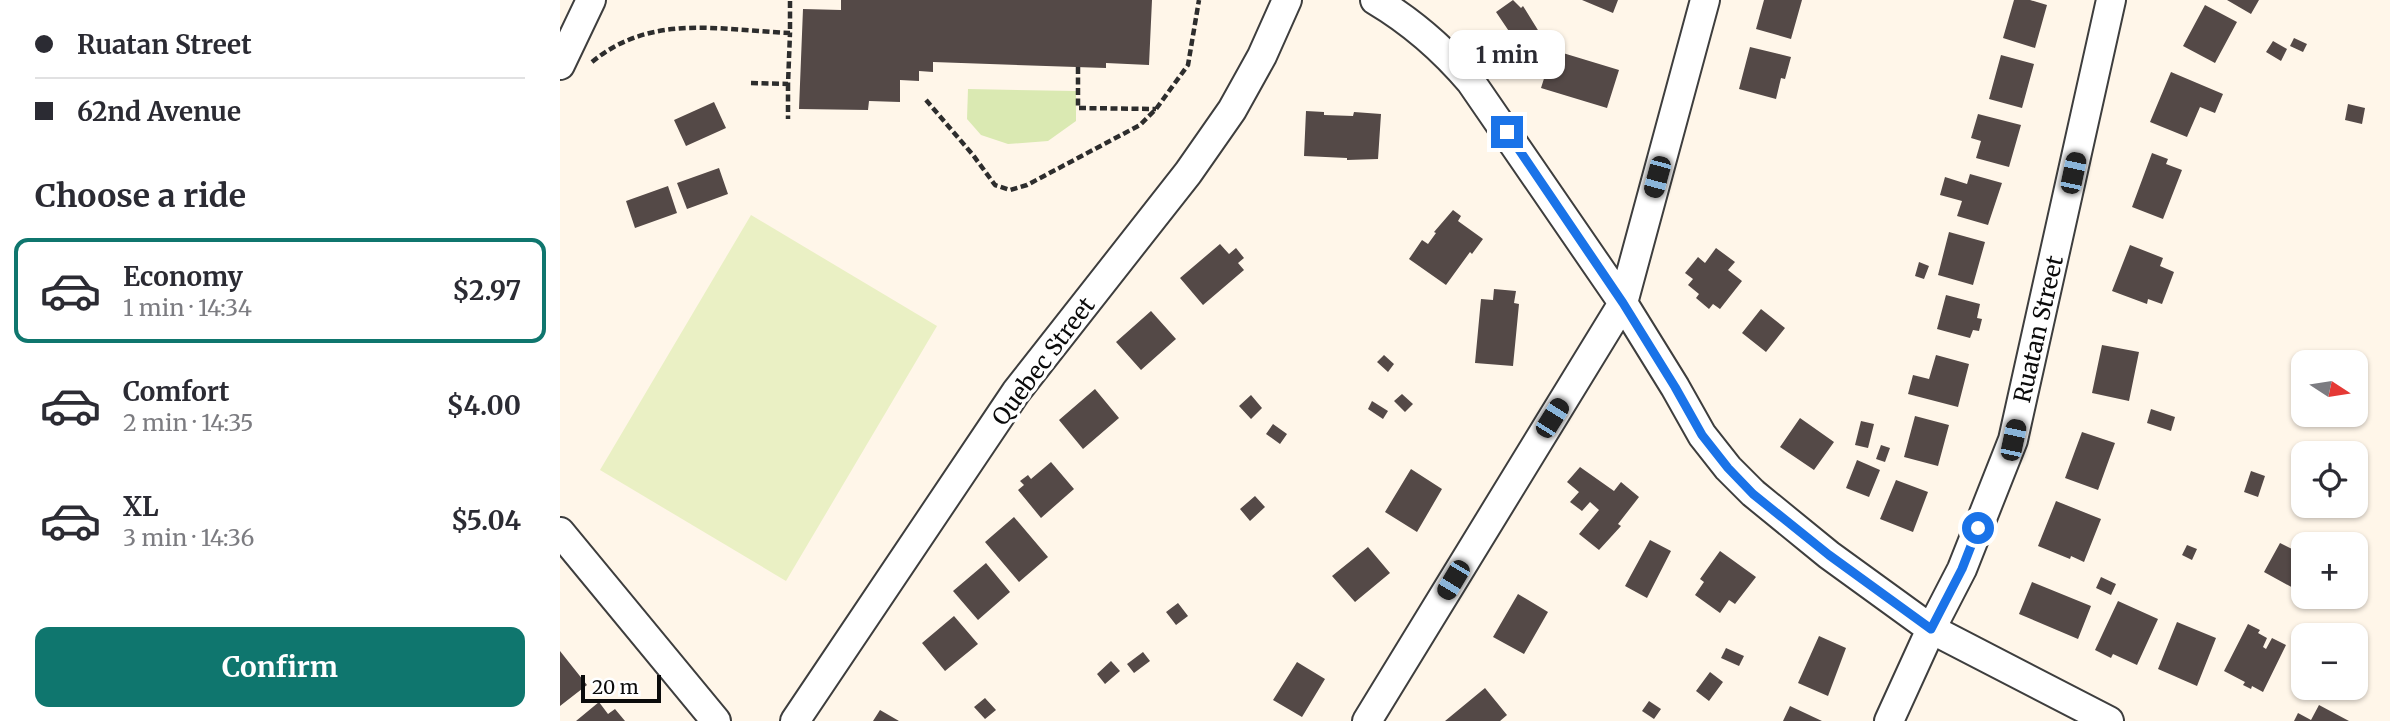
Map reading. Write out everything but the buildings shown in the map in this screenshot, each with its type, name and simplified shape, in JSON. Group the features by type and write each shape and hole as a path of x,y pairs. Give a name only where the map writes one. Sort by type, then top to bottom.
{"street":[{"path":"573,66 591,0"},
{"name":"Quebec Street","path":"795,721 1016,392 1188,173 1232,110 1262,56 1287,0"},
{"path":"1375,0 1423,32 1449,55 1471,82 1623,303 1702,435 1753,494 1829,555 1931,629 2109,721"},
{"path":"1367,721 1623,303 1705,0"},
{"name":"Ruatan Street","path":"1889,721 1962,569 2013,440 2111,0"},
{"path":"560,532 716,721"}],"path":[{"path":"789,120 790,0"},
{"path":"926,100 995,185 1010,190 1027,185 1140,125 1156,109 1188,65 1199,0"},
{"path":"573,66 633,38 669,27 790,33"},
{"path":"1078,67 1078,108 1156,109"},
{"path":"751,83 788,84"}],"green space":[{"path":"968,89 1076,91 1076,121 1048,141 1008,144 981,135 967,119"},
{"path":"751,215 937,326 786,581 600,470"}],"route":[{"path":"1507,132 1623,303 1702,435 1753,494 1829,555 1931,629 1962,569 1978,528"}]}
